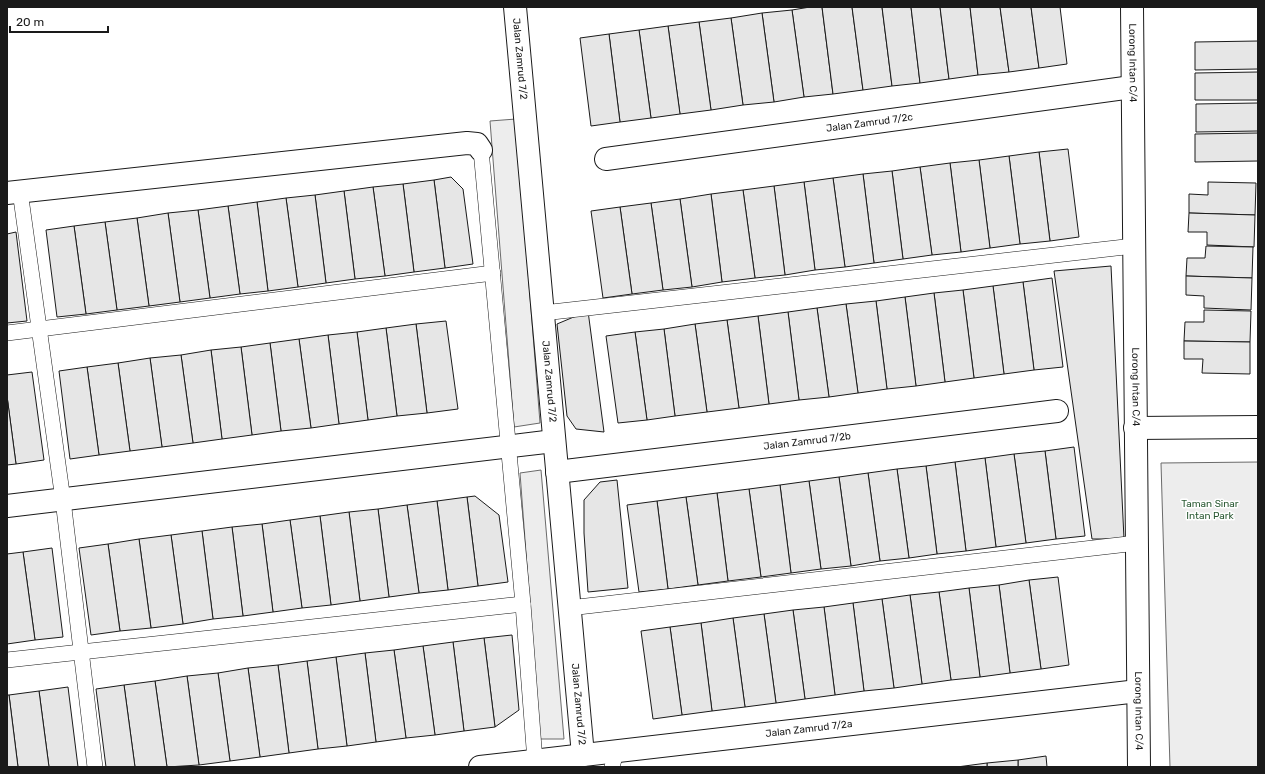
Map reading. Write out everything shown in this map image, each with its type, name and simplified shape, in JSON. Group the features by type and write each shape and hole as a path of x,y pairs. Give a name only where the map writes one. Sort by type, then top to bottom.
{"street":[{"name":"Jalan Zamrud 7/2","path":"515,7 583,755"},
{"name":"Lorong Intan C/4","path":"1132,7 1139,767"},
{"name":"Jalan Zamrud 7/2c","path":"606,159 1132,87"},
{"path":"14,192 468,143 476,144 481,150"},
{"name":"Jalan Zamrud 7/2b","path":"557,472 1058,412"},
{"path":"1135,428 1258,427"},
{"path":"7,506 554,441"},
{"name":"Jalan Zamrud 7/2a","path":"480,767 583,755 614,759 1138,691"}],"lane":[{"path":"481,150 523,604 535,761"},
{"path":"14,192 39,328 63,500 95,767"},
{"path":"543,313 1134,246"},
{"path":"7,333 493,273"},
{"path":"569,608 1137,543"},
{"path":"7,660 523,604"}],"green space":[{"path":"516,119 540,423 514,427 490,121"},
{"name":"Taman Sinar Intan Park","path":"1258,462 1258,767 1170,767 1161,463"},
{"path":"541,470 564,739 540,739 520,473"}],"building":[{"path":"822,7 833,94 804,97 792,10"},
{"path":"822,7 852,7 863,90 833,94"},
{"path":"852,7 882,7 892,86 863,90"},
{"path":"882,7 911,7 920,83 892,86"},
{"path":"911,7 940,7 949,79 920,83"},
{"path":"940,7 970,7 978,75 949,79"},
{"path":"970,7 1000,7 1009,72 978,75"},
{"path":"1000,7 1031,7 1039,68 1009,72"},
{"path":"1031,7 1060,7 1067,64 1039,68"},
{"path":"792,10 804,97 774,102 762,13"},
{"path":"762,13 774,102 743,105 731,18"},
{"path":"731,18 743,105 711,110 699,22"},
{"path":"699,22 711,110 680,114 668,26"},
{"path":"668,26 680,114 651,118 639,30"},
{"path":"639,30 651,118 620,122 609,34"},
{"path":"609,34 620,122 591,126 580,38"},
{"path":"1258,41 1258,69 1195,70 1195,42"},
{"path":"1258,72 1258,100 1195,100 1195,73"},
{"path":"1258,103 1258,131 1196,132 1196,104"},
{"path":"1258,133 1258,161 1195,162 1195,134"},
{"path":"1068,149 1079,237 1050,241 1039,152"},
{"path":"1039,152 1050,241 1020,244 1009,156"},
{"path":"1009,156 1020,244 990,248 979,160"},
{"path":"979,160 990,248 961,252 950,163"},
{"path":"950,163 961,252 932,255 920,167"},
{"path":"920,167 932,255 903,259 892,171"},
{"path":"892,171 903,259 874,263 863,174"},
{"path":"863,174 874,263 845,267 833,178"},
{"path":"451,177 463,189 473,264 445,268 434,180"},
{"path":"833,178 845,267 815,270 804,182"},
{"path":"434,180 445,268 414,272 403,184"},
{"path":"804,182 815,270 785,275 774,186"},
{"path":"1208,182 1256,183 1255,215 1189,213 1189,194 1208,195"},
{"path":"403,184 414,272 385,276 373,187"},
{"path":"774,186 785,275 755,278 743,190"},
{"path":"373,187 385,276 355,279 344,191"},
{"path":"743,190 755,278 722,282 711,194"},
{"path":"344,191 355,279 326,283 315,195"},
{"path":"711,194 722,282 692,287 680,199"},
{"path":"315,195 326,283 298,287 286,198"},
{"path":"286,198 298,287 268,291 257,202"},
{"path":"680,199 692,287 663,290 651,203"},
{"path":"257,202 268,291 240,294 228,206"},
{"path":"651,203 663,290 632,294 620,207"},
{"path":"228,206 240,294 210,298 198,210"},
{"path":"620,207 632,294 603,298 591,211"},
{"path":"198,210 210,298 180,302 168,213"},
{"path":"168,213 180,302 149,306 137,218"},
{"path":"1189,213 1255,215 1254,247 1207,245 1207,232 1188,232"},
{"path":"137,218 149,306 117,310 105,222"},
{"path":"105,222 117,310 86,314 74,226"},
{"path":"74,226 86,314 57,317 46,230"},
{"path":"16,232 27,321 7,323 7,234"},
{"path":"1206,246 1253,247 1252,278 1186,276 1187,258 1205,258"},
{"path":"1111,266 1124,539 1092,539 1054,271"},
{"path":"1186,276 1252,278 1251,310 1204,308 1204,296 1186,295"},
{"path":"1052,278 1063,367 1034,370 1023,282"},
{"path":"1023,282 1034,370 1004,374 993,286"},
{"path":"993,286 1004,374 974,378 963,290"},
{"path":"963,290 974,378 945,382 934,293"},
{"path":"934,293 945,382 916,386 905,297"},
{"path":"905,297 916,386 887,389 876,301"},
{"path":"876,301 887,389 858,393 846,304"},
{"path":"846,304 858,393 829,397 817,308"},
{"path":"817,308 829,397 799,400 788,312"},
{"path":"1204,310 1251,311 1250,342 1184,341 1185,322 1204,322"},
{"path":"588,311 604,432 576,429 567,416 557,324"},
{"path":"788,312 799,400 769,404 758,316"},
{"path":"758,316 769,404 739,408 727,320"},
{"path":"727,320 739,408 707,412 695,324"},
{"path":"446,321 458,409 427,413 416,324"},
{"path":"416,324 427,413 397,416 386,328"},
{"path":"695,324 707,412 675,416 664,329"},
{"path":"386,328 397,416 368,420 357,332"},
{"path":"664,329 675,416 647,420 635,332"},
{"path":"357,332 368,420 339,424 328,335"},
{"path":"635,332 647,420 618,423 606,336"},
{"path":"328,335 339,424 311,428 299,339"},
{"path":"299,339 311,428 281,431 270,343"},
{"path":"1184,341 1250,342 1250,374 1202,373 1203,359 1184,359"},
{"path":"270,343 281,431 252,435 241,347"},
{"path":"241,347 252,435 222,439 211,350"},
{"path":"211,350 222,439 193,443 181,355"},
{"path":"181,355 193,443 162,447 150,358"},
{"path":"150,358 162,447 130,451 118,363"},
{"path":"118,363 130,451 99,455 87,367"},
{"path":"87,367 99,455 70,459 59,371"},
{"path":"32,372 44,460 16,464 7,396 7,375"},
{"path":"7,396 16,464 7,465"},
{"path":"1074,447 1085,536 1056,539 1045,451"},
{"path":"1045,451 1056,539 1026,543 1014,454"},
{"path":"1014,454 1026,543 996,547 985,458"},
{"path":"985,458 996,547 966,551 955,462"},
{"path":"955,462 966,551 937,554 926,466"},
{"path":"926,466 937,554 909,558 897,469"},
{"path":"897,469 909,558 880,561 868,473"},
{"path":"868,473 880,561 851,566 839,477"},
{"path":"839,477 851,566 821,569 809,481"},
{"path":"617,480 628,588 588,592 584,533 584,500 600,482"},
{"path":"809,481 821,569 791,573 780,485"},
{"path":"780,485 791,573 761,577 749,489"},
{"path":"749,489 761,577 728,581 717,493"},
{"path":"717,493 728,581 698,585 686,497"},
{"path":"475,496 499,515 508,582 478,586 467,497"},
{"path":"467,497 478,586 448,590 437,501"},
{"path":"686,497 698,585 668,589 657,501"},
{"path":"437,501 448,590 419,593 407,505"},
{"path":"657,501 668,589 639,592 627,505"},
{"path":"407,505 419,593 389,597 378,509"},
{"path":"378,509 389,597 360,601 349,512"},
{"path":"349,512 360,601 331,605 320,516"},
{"path":"320,516 331,605 302,608 290,520"},
{"path":"290,520 302,608 273,612 262,524"},
{"path":"262,524 273,612 243,616 232,527"},
{"path":"232,527 243,616 213,619 202,531"},
{"path":"202,531 213,619 183,624 171,535"},
{"path":"171,535 183,624 151,628 139,539"},
{"path":"139,539 151,628 120,631 108,544"},
{"path":"108,544 120,631 91,635 79,548"},
{"path":"52,548 63,637 35,640 23,552"},
{"path":"23,552 35,640 7,644 7,554"},
{"path":"1058,577 1069,665 1041,669 1029,580"},
{"path":"1029,580 1041,669 1010,673 999,585"},
{"path":"999,585 1010,673 980,677 969,588"},
{"path":"969,588 980,677 951,680 939,592"},
{"path":"939,592 951,680 922,684 910,595"},
{"path":"910,595 922,684 894,688 882,599"},
{"path":"882,599 894,688 864,691 853,603"},
{"path":"853,603 864,691 835,695 824,607"},
{"path":"824,607 835,695 805,699 793,610"},
{"path":"793,610 805,699 776,703 764,614"},
{"path":"764,614 776,703 745,707 733,618"},
{"path":"733,618 745,707 712,711 701,623"},
{"path":"701,623 712,711 682,715 670,627"},
{"path":"670,627 682,715 653,719 641,631"},
{"path":"512,635 519,710 495,727 484,638"},
{"path":"484,638 495,727 464,731 453,642"},
{"path":"453,642 464,731 435,735 423,646"},
{"path":"423,646 435,735 406,738 394,650"},
{"path":"394,650 406,738 376,742 365,653"},
{"path":"365,653 376,742 347,746 336,657"},
{"path":"336,657 347,746 318,749 307,661"},
{"path":"307,661 318,749 289,753 278,665"},
{"path":"278,665 289,753 260,757 248,668"},
{"path":"248,668 260,757 230,761 218,673"},
{"path":"218,673 230,761 199,765 187,676"},
{"path":"187,676 199,765 167,767 155,681"},
{"path":"155,681 167,767 135,767 124,685"},
{"path":"124,685 135,767 106,767 96,689"},
{"path":"68,687 78,767 49,767 39,691"},
{"path":"39,691 49,767 18,767 9,695"},
{"path":"7,695 9,695 18,767 7,767"},
{"path":"1046,756 1047,767 1018,767 1018,760"},
{"path":"1018,760 1018,767 987,767 987,763"},
{"path":"987,763 987,767 957,767"}]}
